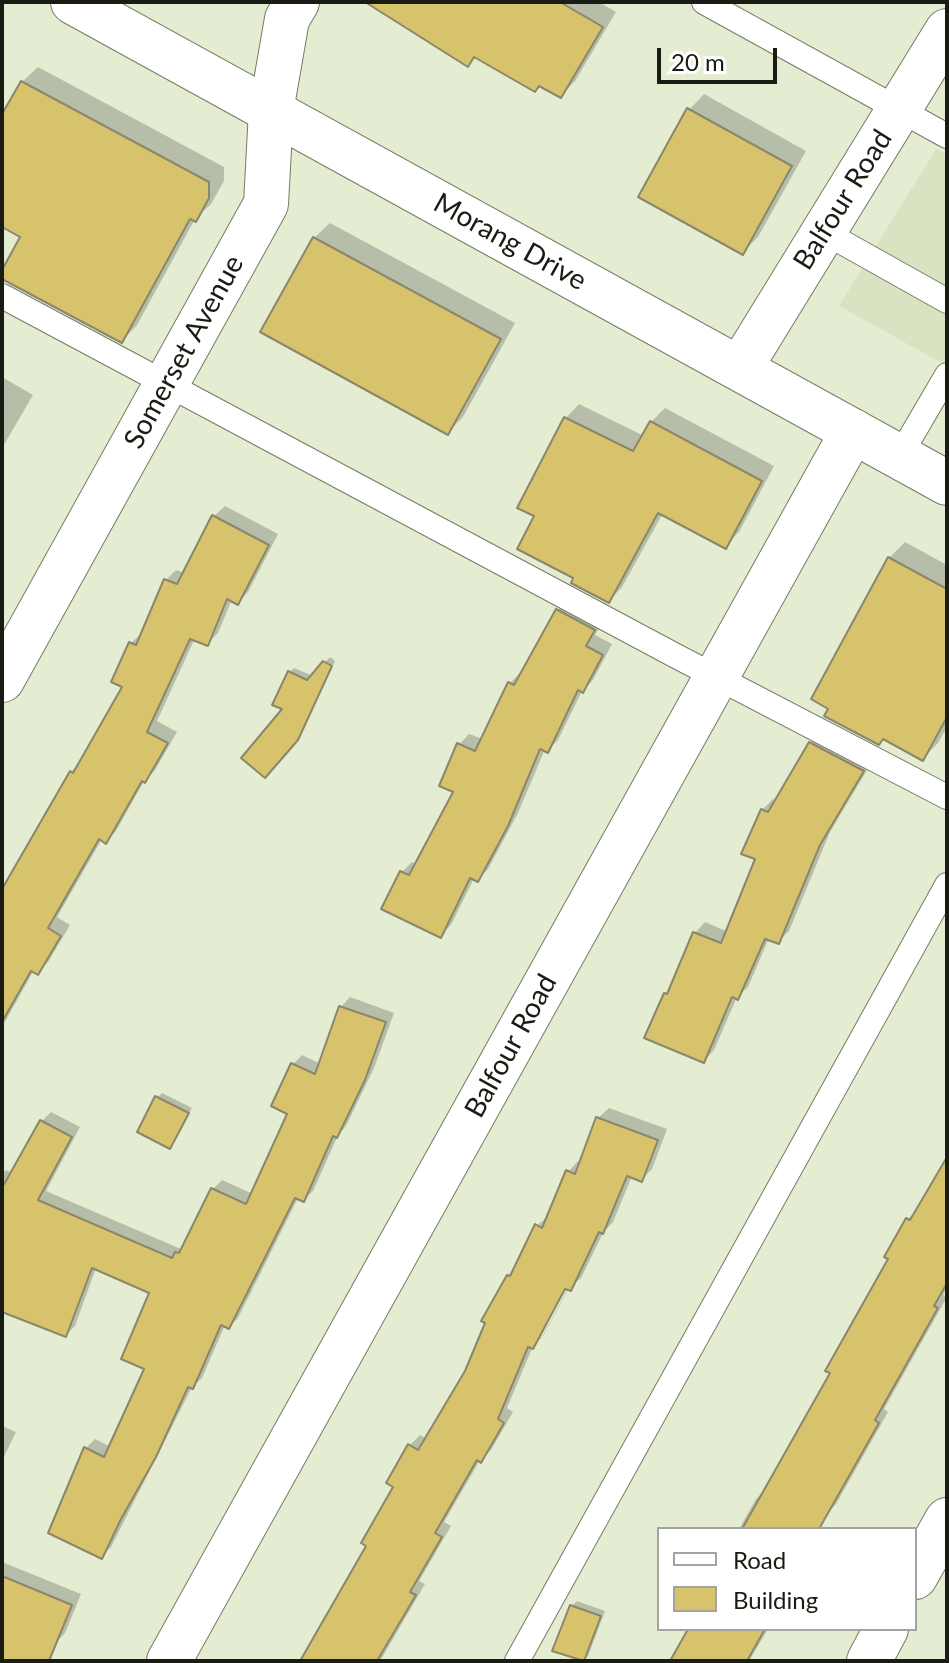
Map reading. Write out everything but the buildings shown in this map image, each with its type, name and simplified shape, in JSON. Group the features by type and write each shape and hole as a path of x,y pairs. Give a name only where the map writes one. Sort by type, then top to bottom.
{"street":[{"name":"Morang Drive","path":"73,2 947,483"},
{"name":"Somerset Avenue","path":"2,680 266,204 271,111 287,19 297,2"},
{"name":"Balfour Road","path":"740,368 947,31"},
{"name":"Balfour Road","path":"169,1661 853,431"},
{"path":"917,1573 947,1520"},
{"path":"869,1661 885,1631"}],"lane":[{"path":"704,2 947,136"},
{"path":"824,232 947,301"},
{"path":"2,296 947,797"},
{"path":"899,457 947,375"},
{"path":"517,1661 947,885"}],"shaded area":[{"path":"936,149 947,155 947,366 839,306"}]}
